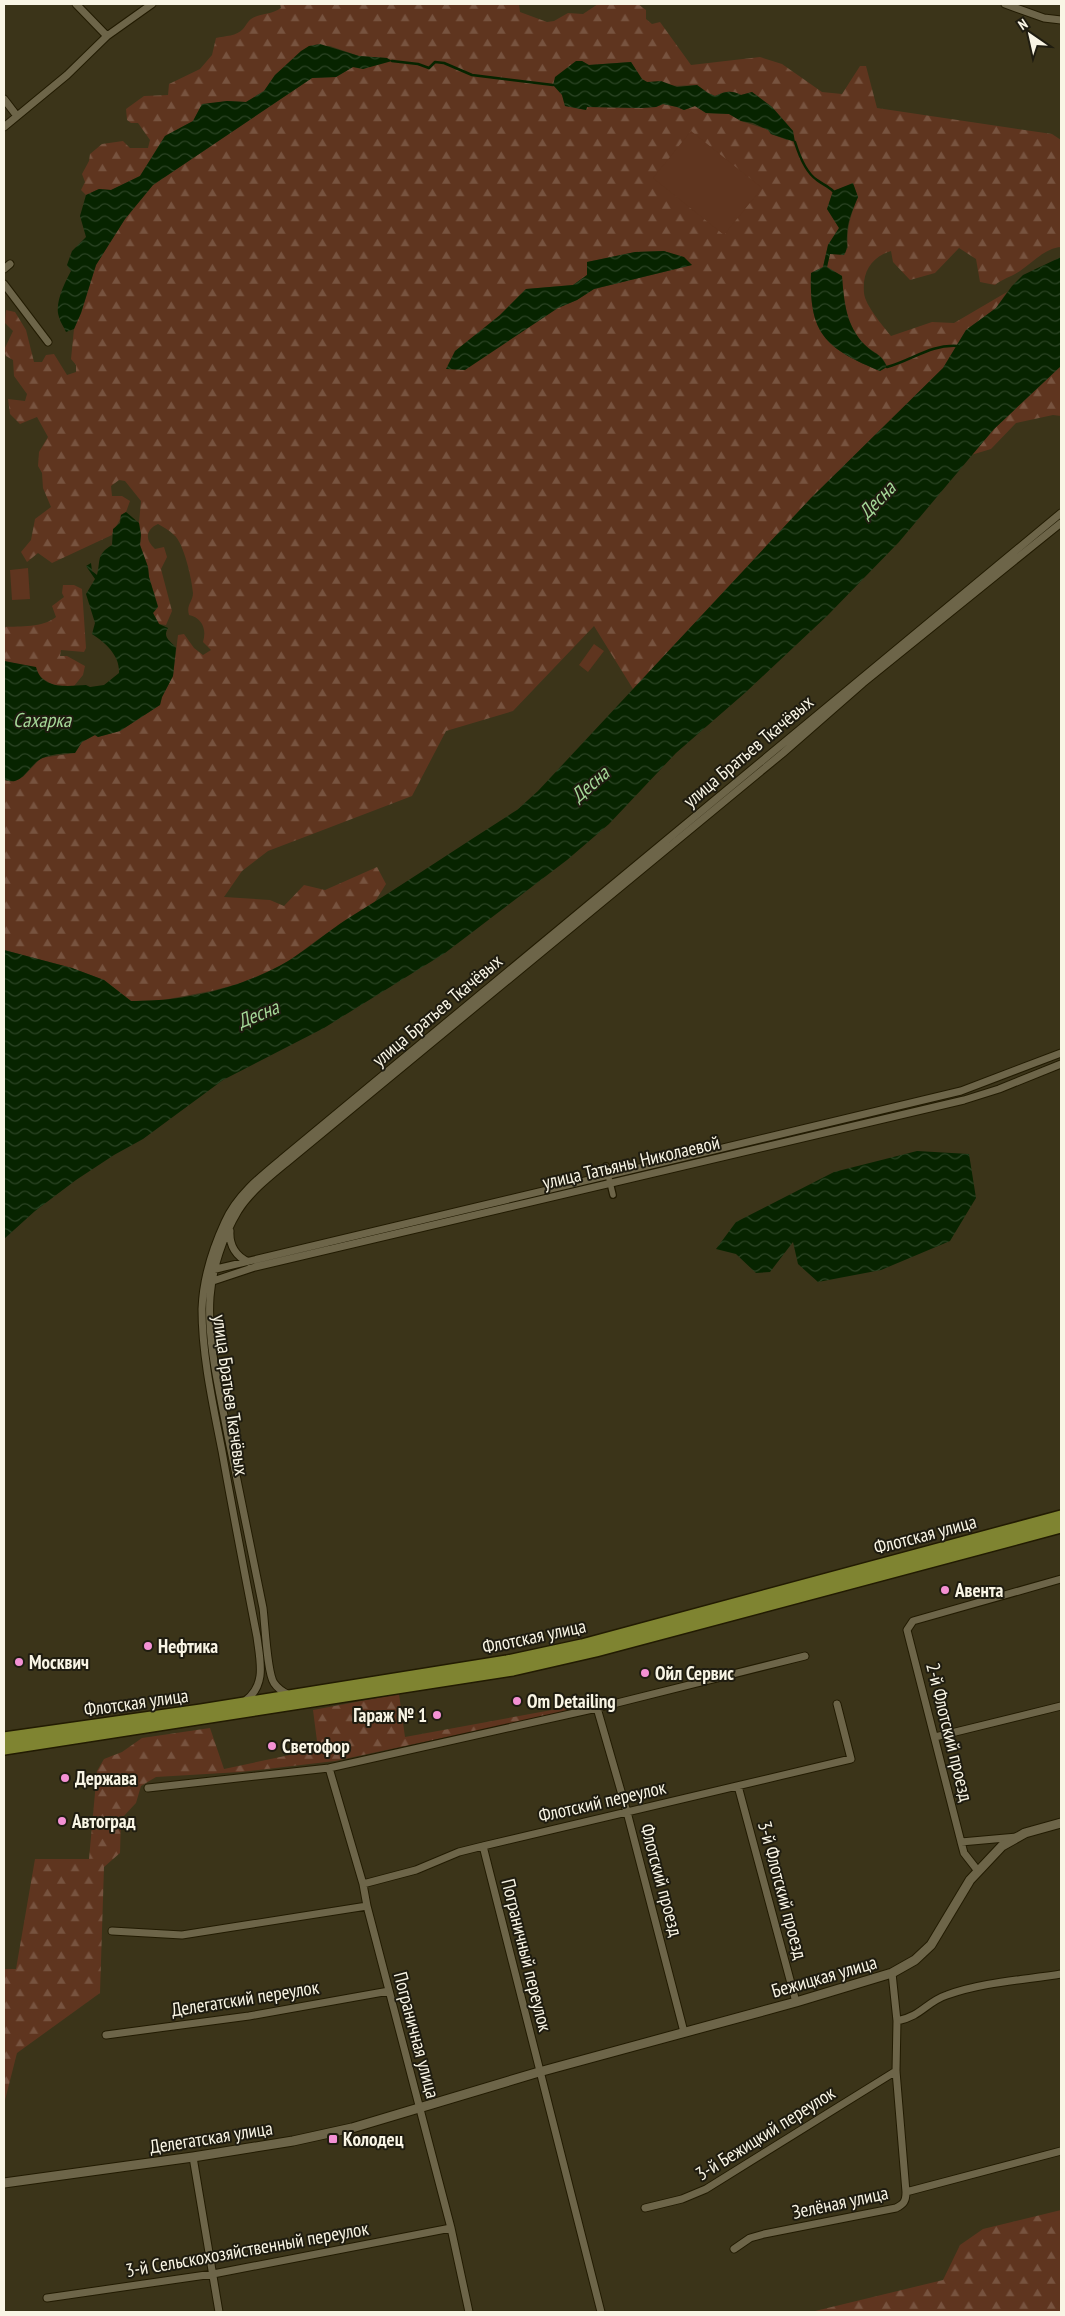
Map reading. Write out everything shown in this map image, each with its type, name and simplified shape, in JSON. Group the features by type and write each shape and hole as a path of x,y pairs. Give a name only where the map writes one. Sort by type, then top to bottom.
{"main road":[{"name":"Флотская улица","path":"4,1738 507,1661 582,1645 1061,1516"},
{"name":"Флотская улица","path":"4,1749 513,1670 605,1648 1061,1527"}],"street":[{"path":"76,4 107,36"},
{"path":"4,127 67,76 107,36 152,4"},
{"path":"1005,4 1044,18 1061,20"},
{"path":"4,99 18,116"},
{"path":"4,284 48,342"},
{"name":"улица Братьев Ткачёвых","path":"289,1695 280,1690 272,1681 269,1670 263,1608 219,1389 210,1309 213,1281 212,1270 225,1222 234,1206 254,1183 1061,513"},
{"name":"улица Братьев Ткачёвых","path":"241,1703 254,1694 260,1683 261,1670 257,1637 207,1365 202,1310 205,1283 239,1210 258,1187 286,1163 783,753 863,684 1061,523"},
{"name":"улица Татьяны Николаевой","path":"610,1180 961,1092 1061,1054"},
{"name":"улица Татьяны Николаевой","path":"212,1270 250,1265 610,1180 964,1100 999,1089 1061,1064"},
{"path":"606,1166 613,1195"},
{"path":"211,1289 226,1278 250,1265 243,1260 232,1246 231,1225"},
{"name":"улица Татьяны Николаевой","path":"205,1283 250,1265"},
{"name":"2-й Флотский проезд","path":"978,1871 964,1854 960,1842 907,1630 912,1621 1061,1580"},
{"path":"148,1788 329,1768 597,1708 805,1656"},
{"name":"Флотский переулок","path":"363,1884 416,1870 460,1852 483,1846 851,1759 837,1704"},
{"path":"935,1737 1061,1706"},
{"name":"Флотский проезд","path":"597,1708 627,1812 684,2032"},
{"name":"Пограничная улица","path":"329,1768 363,1884 367,1906 452,2228 469,2312"},
{"name":"3-й Флотский проезд","path":"738,1786 796,2002"},
{"name":"Бежицкая улица","path":"420,2108 539,2072 796,2002 892,1972 915,1960 931,1945 970,1880 1002,1846 1017,1837 1037,1829 1061,1823"},
{"path":"960,1842 1017,1837"},
{"name":"Пограничный переулок","path":"483,1846 539,2072"},
{"path":"112,1932 182,1935 367,1906"},
{"path":"892,1972 896,2021 896,2071 906,2192"},
{"path":"896,2021 911,2018 933,2001 960,1991 1061,1974"},
{"name":"Делегатский переулок","path":"106,2035 249,2016 389,1991"},
{"name":"3-й Бежицкий переулок","path":"645,2208 682,2200 706,2189 896,2071"},
{"path":"539,2072 601,2312"},
{"name":"Делегатская улица","path":"4,2183 193,2157 303,2139 352,2128 420,2108"},
{"name":"Зелёная улица","path":"734,2249 750,2238 764,2234 896,2208 903,2205 906,2200 906,2192 1061,2151"},
{"path":"193,2157 219,2312"},
{"name":"3-й Сельскохозяйственный переулок","path":"47,2298 213,2274 452,2228"}],"green space":[{"path":"280,4 519,4 520,12 547,22 554,21 568,13 583,14 598,4 638,4 646,10 646,19 652,24 660,22 691,65 760,57 782,64 822,92 842,94 860,66 866,66 877,108 1052,134 1061,140 1061,247 1044,253 1020,271 995,285 980,282 976,259 959,248 935,273 910,280 893,262 891,251 878,257 867,272 864,293 871,309 891,336 932,322 954,323 1007,292 996,308 966,330 943,368 811,498 633,689 594,626 513,711 446,731 412,796 268,851 242,871 224,897 270,900 284,906 304,885 325,890 377,867 386,884 374,903 317,940 289,961 238,984 163,1000 131,1001 104,980 72,968 4,950 4,779 6,781 23,777 41,758 75,753 82,742 95,735 98,737 120,731 160,705 173,676 178,635 184,634 194,648 203,655 211,650 203,642 204,629 200,621 189,615 188,608 193,593 184,553 178,539 158,524 149,532 148,539 155,549 164,547 167,557 161,569 172,611 166,625 159,624 153,613 158,606 140,545 141,501 125,481 119,480 111,486 112,496 122,496 130,501 126,512 121,515 112,535 52,563 38,553 27,562 21,552 31,540 35,519 51,507 43,488 42,473 38,466 39,452 48,437 37,417 20,424 10,414 8,399 25,401 27,394 14,376 13,360 6,356 4,350 13,331 5,323 6,310 15,312 26,330 34,362 42,362 46,355 54,354 67,375 76,372 76,365 71,359 74,329 96,265 125,219 153,185 312,78 336,77 353,67 363,69 387,58 359,56 330,46 309,46 275,75 264,91 246,102 227,101 202,105 193,121 165,136 140,176 111,190 99,189 86,195 81,190 85,182 82,174 89,161 90,154 102,144 123,141 130,148 148,148 150,140 138,123 131,123 127,120 126,109 144,96 168,95 169,84 200,69 212,55 216,38 238,33 251,19 281,8","holes":["582,61 588,65 631,62 646,82 668,85 697,85 715,96 728,92 741,95 752,92 772,107 793,131 787,140 771,134 769,130 741,121 729,114 706,113 695,106 684,110 663,104 656,107 641,108 587,107 586,110 565,106 562,95","853,184 858,197 850,222 848,248 830,254 827,267 842,276 845,304 850,322 865,345 885,362 887,366 880,371 861,363 833,346 817,325 813,311 811,273 823,267 828,245 839,228 827,209 833,191","664,251 692,265 594,289 577,300 558,308 500,315 526,289 573,285 587,275 587,262 635,252"]},
{"path":"691,131 762,188 724,235 653,178"},
{"path":"1061,366 1061,416 1053,415 1016,423 991,449 971,455 994,429"},
{"path":"28,568 30,599 12,600 10,570"},
{"path":"63,585 74,585 82,589 86,648 84,652 61,650 60,656 67,656 85,666 83,675 74,686 55,686 18,664 4,661 4,627 38,625 56,617 52,606 64,597 62,593"},
{"path":"594,644 604,651 588,672 579,665"},
{"path":"399,1694 405,1737 568,1707 569,1711 335,1761 240,1772 156,1777 141,1786 136,1803 121,1819 120,1853 104,1867 100,1993 17,2053 4,2104 4,1969 16,1969 35,1859 89,1859 97,1771 104,1759 122,1752 142,1738 210,1728 224,1769 318,1749 313,1710"},
{"path":"1061,2210 1061,2312 811,2312 943,2280 960,2245 983,2229"}],"water":[{"path":"320,44 359,56 387,58 392,61 363,69 353,67 336,77 312,78 153,185 125,219 96,265 74,329 66,332 60,319 58,306 61,293 71,271 67,265 72,251 86,237 80,216 86,195 99,189 111,190 140,176 165,136 193,121 202,104 227,101 246,102 264,91 275,75 301,51 309,46"},
{"path":"576,61 582,61 589,65 631,62 642,79 647,82 661,81 677,87 697,85 715,96 728,92 741,95 752,92 772,107 793,131 795,142 771,134 768,130 753,123 741,121 729,114 706,113 695,106 684,110 663,104 656,107 641,108 587,107 586,110 565,106 562,95 553,85 555,77"},
{"path":"853,183 858,197 848,226 846,250 844,255 830,254 827,267 842,276 845,304 850,322 865,345 885,362 887,367 880,371 861,363 833,346 817,325 813,311 811,273 823,267 828,245 839,228 827,209 833,191"},
{"path":"664,251 684,257 692,265 594,289 577,300 558,308 465,370 446,369 455,351 500,315 526,289 573,285 587,275 587,262 635,252"},
{"name":"Десна","path":"1061,257 1061,366 994,429 899,542 828,615 746,692 676,753 609,824 567,860 445,953 324,1028 223,1080 143,1139 76,1180 35,1211 4,1239 4,950 72,968 104,980 131,1001 172,999 212,992 271,971 296,956 347,919 517,810 538,791 811,498 943,368 966,330 996,308 1012,286 1023,275"},
{"name":"Сахарка","path":"126,512 139,523 140,545 148,567 158,607 153,613 159,624 168,628 166,631 167,637 176,648 173,676 160,705 120,731 98,737 95,735 82,742 75,753 47,756 35,763 19,779 10,781 4,779 4,661 36,667 44,680 63,686 86,685 90,687 104,685 119,673 117,661 111,650 92,634 95,623 86,594 95,579 86,566 91,563 92,571 97,575 101,555 112,545 113,529 120,523 121,515"},
{"path":"917,1151 969,1154 976,1198 950,1241 881,1270 818,1282 798,1264 793,1242 770,1272 756,1273 736,1254 716,1249 736,1222 834,1172"}],"waterway":[{"path":"392,61 418,64 429,68 435,62 444,63 472,75 553,85"},
{"path":"795,142 809,173 833,191"},
{"path":"887,367 939,347 958,346"}],"place":[{"name":"Авента","path":"945,1590"},
{"name":"Нефтика","path":"148,1646"},
{"name":"Москвич","path":"19,1662"},
{"name":"Ойл Сервис","path":"645,1673"},
{"name":"Om Detailing","path":"517,1701"},
{"name":"Гараж № 1","path":"437,1715"},
{"name":"Светофор","path":"272,1746"},
{"name":"Держава","path":"65,1778"},
{"name":"Автоград","path":"62,1821"},
{"name":"Колодец","path":"333,2139"}]}
